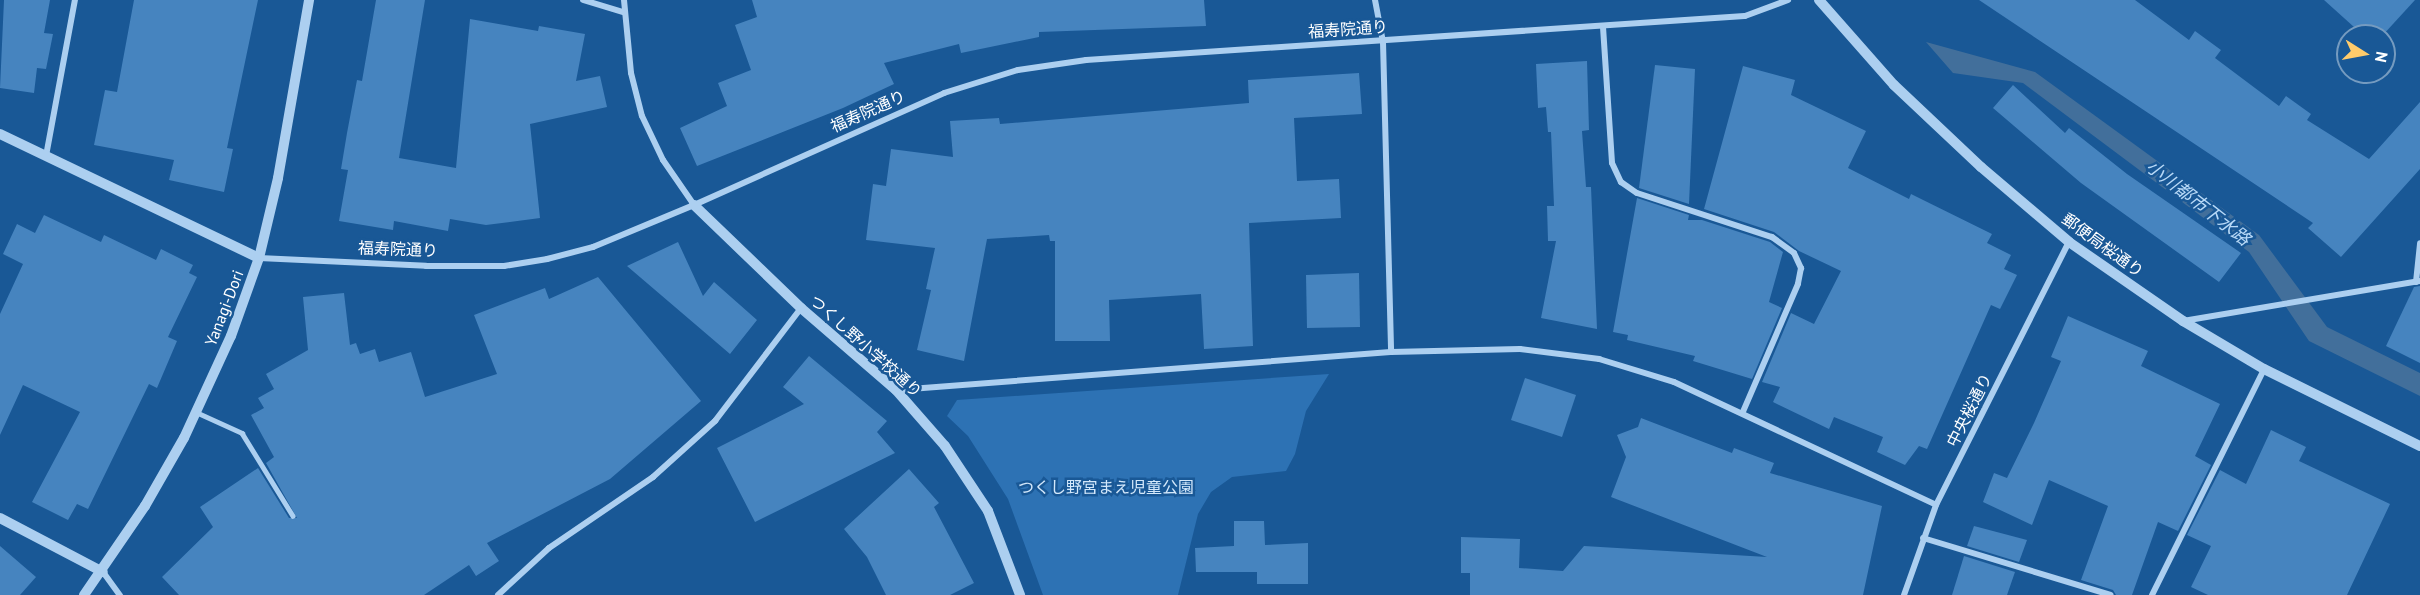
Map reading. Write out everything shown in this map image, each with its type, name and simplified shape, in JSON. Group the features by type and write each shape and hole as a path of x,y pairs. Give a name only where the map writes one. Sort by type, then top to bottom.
{"street":[{"path":"46,156 75,0"},
{"name":"Yanagi-Dori","path":"84,595 103,572 145,506 196,412 231,336 259,258 293,105 309,0"},
{"path":"583,0 622,12"},
{"path":"624,0 622,12 642,116 663,160 694,205"},
{"path":"1375,0 1383,42 1391,352"},
{"name":"福寿院通り","path":"0,134 259,258 504,266 593,247 694,205 944,93 1018,70 1086,60 1383,42 1745,16 1788,0"},
{"name":"郵便局桜通り","path":"1819,0 1894,85 1981,167 2069,242 2183,321 2264,369 2420,446"},
{"path":"1603,27 1612,163 1621,182 1637,193 1772,237 1794,253 1801,268 1798,284 1743,412"},
{"name":"つくし野小学校通り","path":"694,205 801,308 896,390 945,446 987,511 1020,595"},
{"name":"中央桜通り","path":"1904,595 1936,505 2069,242"},
{"path":"2183,321 2418,282 2420,243"},
{"path":"498,595 549,548 653,477 715,421 801,308"},
{"path":"896,390 1479,347 1599,359 1674,382 1743,412 1936,505"},
{"path":"2152,595 2264,369"},
{"path":"0,518 103,572 120,595"},
{"path":"1923,538 2111,595"}],"lane":[{"path":"196,412 242,433 293,516"}],"green space":[{"name":"つくし野宮まえ児童公園","path":"1329,374 1306,411 1295,454 1286,471 1232,477 1211,492 1198,514 1178,595 1043,595 1008,499 968,436 947,416 957,400"}],"water":[{"name":"小川都市下水路","path":"1926,42 2035,72 2259,235 2327,327 2420,373 2420,396 2309,341 2249,252 2023,83 1953,73"}],"building":[{"path":"4,0 50,0 44,33 53,34 46,69 37,68 34,93 0,88"},
{"path":"134,0 258,0 227,148 233,149 224,192 169,180 174,160 94,145 105,90 117,92"},
{"path":"376,0 425,0 399,158 456,168 470,19 538,31 539,26 585,34 576,81 600,76 607,107 530,124 540,218 486,225 450,219 448,231 394,221 393,230 339,221 348,170 341,169 347,133 357,80 362,81"},
{"path":"752,0 1204,0 1206,26 1039,32 1039,37 961,53 959,44 884,63 894,84 843,108 697,166 680,128 727,106 718,83 751,70 735,25 757,17"},
{"path":"1979,0 2135,0 2189,40 2195,31 2221,50 2215,58 2279,106 2286,96 2311,114 2307,120 2369,159 2420,102 2420,169 2341,257 2308,228 2313,223"},
{"path":"2324,0 2415,0 2393,24 2351,24"},
{"path":"1587,61 1589,130 1582,131 1586,187 1591,187 1597,329 1541,318 1556,241 1548,241 1547,206 1554,206 1551,132 1548,132 1546,107 1538,108 1536,64"},
{"path":"1655,65 1695,69 1689,204 1639,188"},
{"path":"1743,66 1795,80 1791,95 1866,131 1848,168 1909,199 1911,194 1992,234 1987,243 2011,255 2004,269 2017,275 2000,309 1991,305 1927,449 1919,446 1905,465 1877,452 1883,437 1834,417 1829,429 1773,402 1780,387 1762,382 1791,313 1814,324 1841,271 1799,251 1774,232 1704,209"},
{"path":"1359,73 1362,114 1294,118 1297,181 1339,179 1341,218 1249,223 1253,346 1204,349 1201,294 1109,300 1110,341 1055,341 1055,241 1050,241 1049,235 987,239 964,361 917,350 931,290 926,289 935,248 866,240 873,184 886,186 891,149 953,157 950,121 999,118 1000,124 1249,103 1248,80"},
{"path":"2013,85 2065,133 2069,128 2127,174 2241,253 2219,282 2081,183 1993,108"},
{"path":"1637,198 1689,215 1688,220 1702,220 1770,242 1783,252 1769,302 1782,308 1752,379 1693,361 1695,356 1627,340 1628,335 1613,332"},
{"path":"44,215 101,242 104,235 156,260 161,249 193,265 189,273 197,277 168,337 177,341 157,388 149,384 88,509 77,504 68,520 32,502 80,412 23,385 0,435 0,314 23,264 3,254 17,224 35,233"},
{"path":"678,242 703,296 714,282 757,320 730,354 627,266"},
{"path":"1359,273 1360,327 1307,328 1306,275"},
{"path":"598,277 701,401 610,479 487,543 499,561 476,576 469,565 424,595 179,595 162,577 213,527 200,507 258,468 289,518 297,518 266,463 274,457 251,415 264,408 258,398 274,389 266,374 308,350 303,297 344,293 350,345 356,343 360,354 375,349 379,362 411,352 425,397 497,374 474,315 545,288 549,299"},
{"path":"2420,286 2420,363 2386,346 2414,287"},
{"path":"2068,316 2148,351 2141,366 2220,404 2195,456 2211,465 2178,531 2158,522 2132,595 2116,595 2113,590 2081,580 2108,506 2049,480 2032,525 1983,502 1994,473 2007,478 2034,423 2061,361 2051,357"},
{"path":"809,356 887,421 877,432 895,453 755,522 717,448 804,404 783,387"},
{"path":"1525,378 1576,395 1562,437 1511,420"},
{"path":"1641,418 1732,453 1734,448 1774,463 1770,473 1882,506 1863,595 1470,595 1470,573 1461,573 1461,537 1520,539 1519,568 1563,571 1584,546 1767,557 1611,497 1626,457 1617,435 1638,427"},
{"path":"2271,430 2306,447 2299,461 2390,504 2347,595 2208,595 2191,587 2211,546 2187,535 2220,470 2246,484"},
{"path":"909,469 939,503 934,507 974,583 950,595 886,595 867,557 844,529"},
{"path":"1234,521 1264,521 1265,545 1308,543 1308,584 1257,584 1257,572 1196,572 1195,548 1234,546"},
{"path":"1974,526 2027,540 2019,562 1967,546"},
{"path":"0,546 36,577 20,595 0,595"},
{"path":"1964,556 2015,572 2007,595 1952,595"}]}
